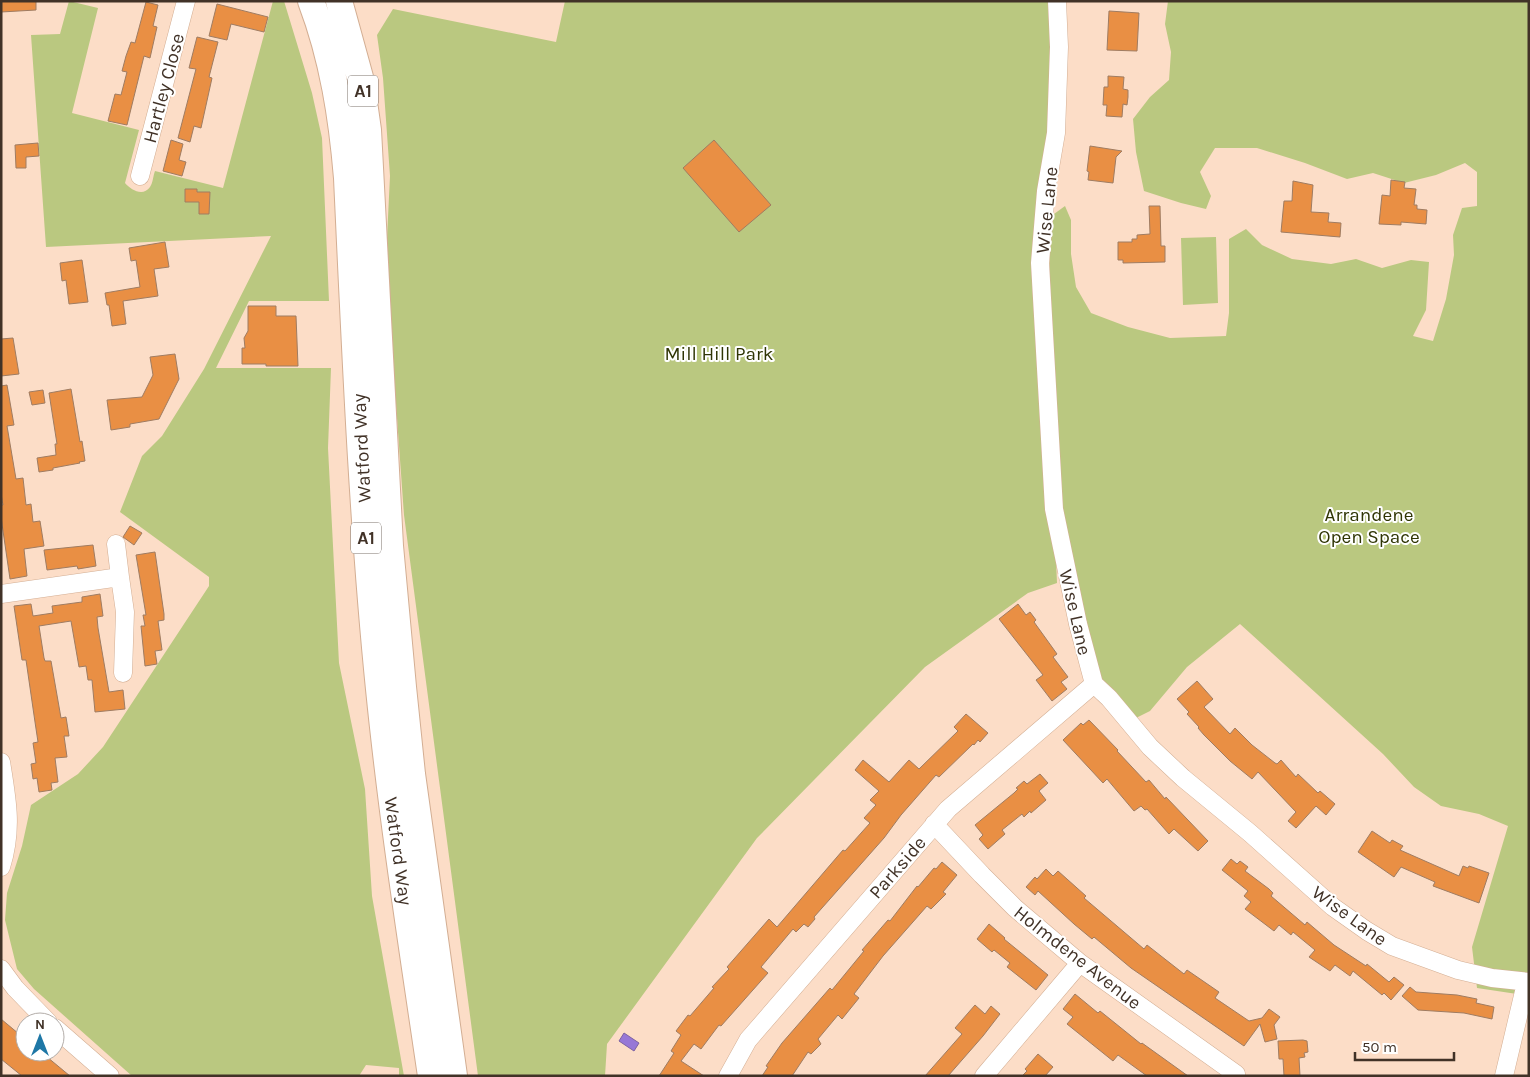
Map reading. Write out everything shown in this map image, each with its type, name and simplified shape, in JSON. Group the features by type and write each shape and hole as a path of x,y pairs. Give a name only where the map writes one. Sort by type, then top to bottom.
{"highway":[{"name":"Watford Way","path":"311,1 322,31 336,88 342,126 347,178 366,542 379,689 388,775 431,1076"},
{"name":"Watford Way","path":"339,1 361,80 368,130 390,536 402,677 412,774 454,1076"}],"street":[{"name":"Hartley Close","path":"140,176 186,1"},
{"name":"Wise Lane","path":"1057,1 1059,47 1056,133 1046,191 1040,263 1054,509 1078,624 1094,684 1109,698 1150,747 1183,778 1250,832 1333,907 1367,931 1392,946 1450,968 1492,978 1528,983"},
{"path":"116,544 125,612 123,672"},
{"path":"1,594 120,578"},
{"name":"Parkside","path":"728,1076 748,1040 948,809 1094,684"},
{"path":"1,762 9,830 8,844 1,867"},
{"name":"Holmdene Avenue","path":"934,824 982,876 1015,908 1080,963 1236,1075"},
{"path":"984,1076 1080,963"},
{"path":"1,969 15,988 38,1012"},
{"path":"1504,1076 1528,983"},
{"path":"65,1037 110,1076"}],"green space":[{"path":"69,1 98,8 72,113 139,130 125,183 130,188 141,192 147,190 152,184 155,171 223,188 273,1 284,1 312,93 322,138 329,301 249,301 216,368 331,368 328,448 339,663 365,789 372,896 404,1076 399,1076 399,1068 366,1065 359,1076 132,1076 65,1017 65,1012 60,1012 34,989 17,969 5,920 7,893 22,846 31,805 78,774 103,747 209,586 209,577 120,512 142,456 162,436 204,369 271,236 46,247 31,35 60,34"},
{"name":"Mill Hill Park","path":"565,1 1057,1 1043,285 1054,357 1049,273 1051,233 1054,214 1065,206 1071,220 1071,254 1076,287 1091,313 1128,327 1170,338 1226,336 1229,313 1229,239 1246,229 1262,245 1292,259 1331,264 1356,259 1382,268 1411,260 1429,262 1426,310 1413,336 1433,341 1446,299 1454,255 1453,235 1462,208 1477,206 1477,172 1465,163 1436,175 1404,183 1373,173 1347,179 1257,148 1215,148 1200,172 1211,196 1206,209 1144,191 1136,152 1133,119 1150,97 1169,80 1171,52 1165,24 1168,1 1529,1 1529,992 1517,994 1477,988 1472,947 1508,826 1479,814 1441,806 1414,787 1383,754 1240,624 1187,667 1150,711 1126,723 1090,683 1053,492 1057,583 1028,593 925,667 757,838 607,1044 605,1076 478,1076 404,515 393,362 387,238 390,176 383,78 377,35 393,9 556,42"},
{"path":"1216,237 1218,303 1183,305 1181,238"}],"shaded area":[{"path":"624,1033 639,1043 634,1051 619,1041"}],"building":[{"path":"1,1 36,1 36,10 1,12"},
{"path":"146,2 158,5 153,26 157,27 150,58 144,56 127,125 108,121 115,94 121,95 127,72 122,71 126,56 131,42 135,43"},
{"path":"217,4 268,17 264,32 231,24 227,40 209,36"},
{"path":"1109,11 1139,13 1137,51 1107,50"},
{"path":"197,37 218,42 209,77 212,78 201,128 194,126 190,142 178,138 196,69 189,68"},
{"path":"1108,76 1124,77 1123,89 1128,90 1128,97 1127,105 1123,104 1122,117 1106,116 1107,105 1103,105 1104,87 1108,87"},
{"path":"171,140 183,144 179,160 186,162 182,176 163,171"},
{"path":"714,140 771,205 739,232 683,168"},
{"path":"38,143 39,156 26,157 26,168 16,168 15,145"},
{"path":"1090,146 1122,151 1116,157 1113,183 1088,180 1089,172 1087,171"},
{"path":"1391,180 1405,182 1404,188 1416,189 1414,205 1417,205 1417,209 1427,210 1426,224 1401,222 1401,225 1379,224 1382,195 1390,196"},
{"path":"1293,181 1313,185 1311,212 1329,213 1328,222 1341,223 1340,237 1281,232 1284,201 1292,201"},
{"path":"185,189 197,189 197,192 210,192 209,214 199,214 199,202 185,202"},
{"path":"1149,206 1160,206 1161,246 1165,246 1165,262 1123,263 1123,260 1118,260 1118,242 1132,242 1132,239 1137,239 1137,235 1150,234"},
{"path":"165,242 169,267 154,269 158,296 123,301 126,324 112,326 105,293 140,287 136,260 131,261 129,248"},
{"path":"82,260 88,302 69,304 66,280 62,281 60,263"},
{"path":"248,306 276,306 276,316 296,316 298,366 242,364 242,348 245,348 244,338 248,331"},
{"path":"13,338 19,374 1,376 1,339"},
{"path":"175,354 179,379 159,419 130,424 130,427 111,430 107,400 142,397 153,375 150,357"},
{"path":"7,385 14,425 7,426 16,479 23,478 26,505 31,504 33,522 40,521 44,546 24,549 27,576 10,579 1,517 1,505 3,505 1,494 1,386"},
{"path":"71,389 85,461 39,472 37,458 56,455 55,444 57,444 49,393"},
{"path":"43,390 45,403 32,405 29,392"},
{"path":"130,526 142,533 134,545 123,537"},
{"path":"93,545 96,566 78,569 77,566 47,570 44,550"},
{"path":"155,552 164,614 164,620 158,621 162,650 155,651 157,664 145,666 141,626 145,626 143,615 146,615 136,555"},
{"path":"100,594 103,616 97,617 98,628 109,692 123,690 125,709 95,712 92,680 88,680 86,666 79,667 71,621 39,626 44,658 45,661 51,661 61,718 66,717 69,736 64,736 67,757 55,758 58,782 51,783 52,790 39,792 37,778 33,779 31,764 36,763 33,743 38,742 26,660 22,660 14,606 31,604 33,616 53,613 52,606 82,602 82,597"},
{"path":"1018,604 1026,615 1030,612 1036,620 1034,622 1057,654 1053,657 1068,677 1061,682 1067,689 1052,701 1036,680 1043,675 999,619"},
{"path":"1197,681 1213,699 1204,707 1230,734 1235,728 1252,745 1275,763 1277,764 1281,760 1296,777 1298,774 1318,793 1320,791 1335,804 1326,815 1316,806 1296,828 1288,821 1296,812 1258,772 1252,779 1230,761 1204,735 1187,714 1189,712 1177,699"},
{"path":"966,714 988,733 980,742 978,740 973,744 939,777 936,775 901,815 884,838 814,917 815,919 808,927 804,924 796,932 793,929 761,967 768,973 721,1026 719,1025 701,1049 694,1044 681,1061 704,1076 659,1076 674,1053 671,1051 681,1035 676,1031 688,1015 690,1016 714,988 712,987 729,969 727,967 769,919 777,927 843,850 845,851 870,823 864,818 876,805 870,800 879,791 855,770 863,760 889,782 909,760 919,769 958,731 954,727"},
{"path":"1089,720 1146,782 1149,780 1165,799 1166,797 1208,841 1198,851 1174,829 1169,834 1147,809 1145,810 1141,806 1134,811 1107,779 1103,783 1063,740 1081,723 1083,725"},
{"path":"1040,774 1048,783 1039,791 1046,800 1031,813 1030,811 1024,817 1022,814 1002,830 1005,834 988,849 979,839 983,835 975,825 1014,793 1018,789 1016,788 1024,781 1027,784"},
{"path":"1372,831 1390,843 1392,840 1403,846 1400,850 1459,876 1463,866 1468,868 1469,866 1489,873 1479,903 1433,886 1435,882 1401,867 1394,877 1358,852"},
{"path":"1231,859 1237,864 1240,861 1248,867 1245,871 1269,889 1273,893 1271,896 1305,925 1307,922 1334,945 1366,966 1367,964 1389,982 1394,977 1404,985 1391,1000 1353,971 1350,976 1335,965 1330,971 1309,957 1315,950 1293,932 1291,935 1279,925 1274,931 1245,909 1251,902 1244,896 1248,891 1222,870"},
{"path":"942,862 957,875 943,892 946,894 931,909 927,906 883,956 854,994 859,998 842,1019 838,1015 818,1039 821,1044 811,1054 808,1052 792,1076 762,1076 768,1067 766,1066 782,1043 830,988 832,990 864,951 862,950 888,920 890,921 917,886"},
{"path":"1046,869 1053,876 1058,871 1086,896 1084,898 1144,949 1147,945 1184,974 1187,970 1219,992 1215,998 1249,1021 1262,1018 1269,1009 1280,1017 1274,1025 1277,1039 1265,1042 1260,1024 1244,1046 1131,968 1094,937 1092,939 1038,891 1035,895 1026,887"},
{"path":"989,924 1004,939 1048,975 1036,990 1007,967 1010,963 994,950 992,952 977,939"},
{"path":"1410,987 1416,992 1457,995 1477,999 1476,1003 1494,1007 1492,1019 1464,1013 1418,1010 1402,996"},
{"path":"1075,994 1098,1013 1100,1011 1141,1044 1188,1076 1147,1076 1118,1055 1113,1061 1067,1024 1073,1017 1063,1009"},
{"path":"975,1005 985,1014 991,1006 1000,1014 948,1076 925,1076 962,1034 955,1028"},
{"path":"1,1019 15,1031 15,1062 53,1062 70,1076 22,1076 1,1059"},
{"path":"1278,1041 1307,1041 1308,1052 1304,1053 1305,1057 1299,1058 1300,1076 1284,1076 1283,1059 1279,1059"},
{"path":"1038,1054 1053,1067 1045,1076 1022,1076 1027,1071 1025,1069"}],"park label":[{"name":"Arrandene Open Space","path":"1369,525"}]}
